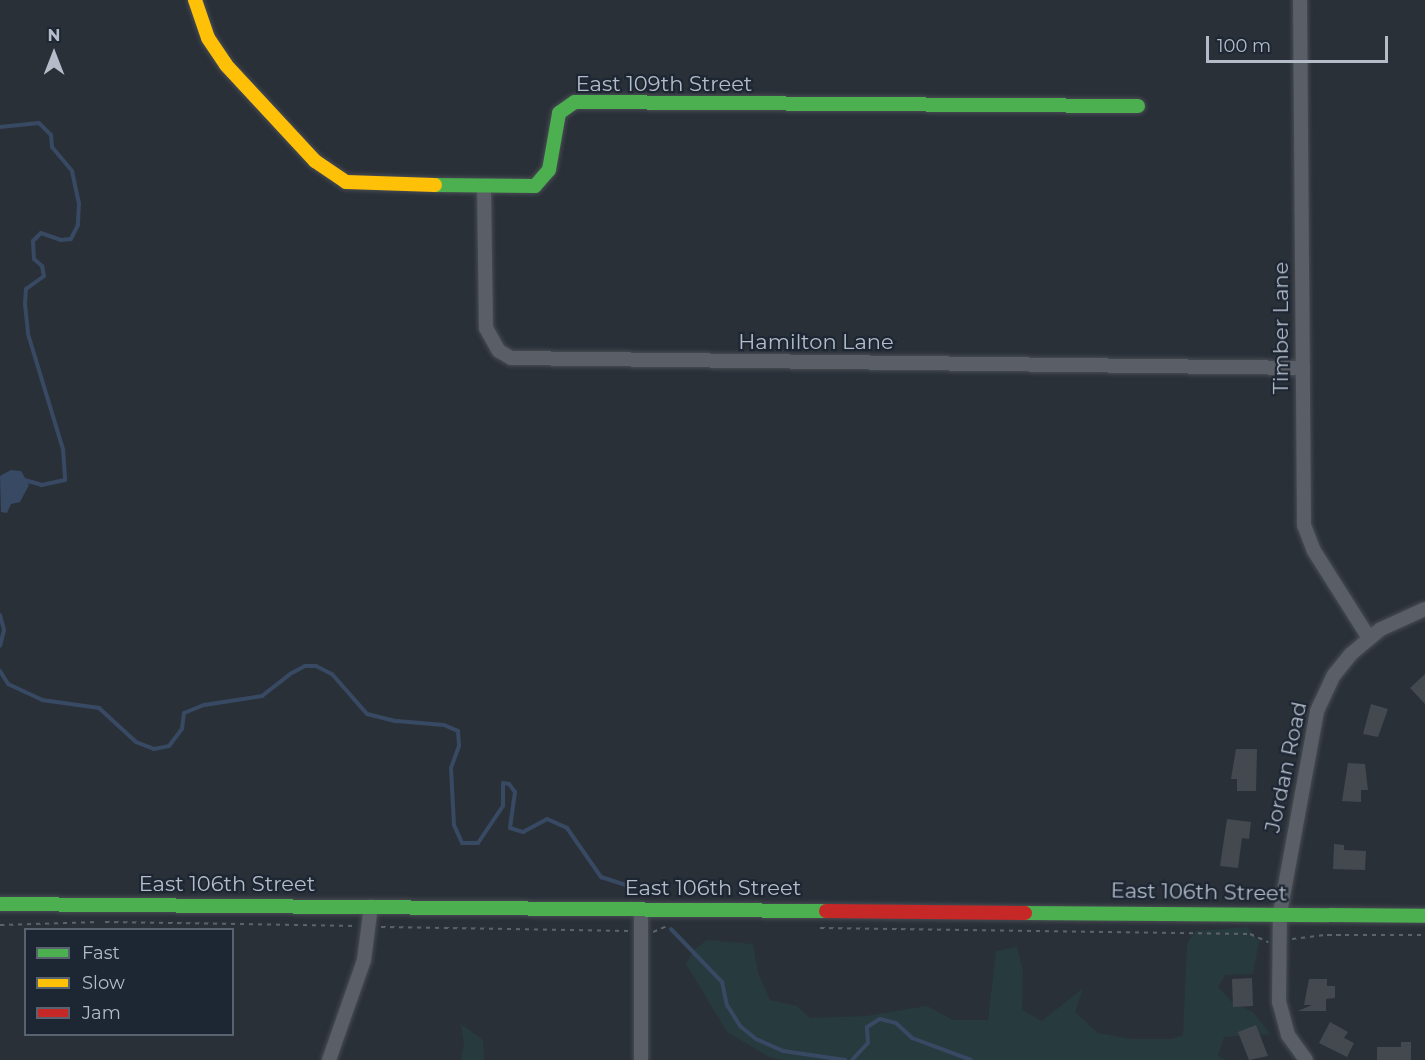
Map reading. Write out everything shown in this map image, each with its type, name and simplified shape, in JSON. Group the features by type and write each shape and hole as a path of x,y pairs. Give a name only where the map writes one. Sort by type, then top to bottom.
{"street":[{"name":"East 109th Street","path":"195,0 208,38 225,65 326,171 346,182 366,185 534,186 549,171 555,122 564,106 575,102 1138,106"},
{"name":"Timber Lane","path":"1300,0 1304,525 1314,551 1369,638"},
{"name":"Hamilton Lane","path":"484,186 486,328 499,351 511,358 1303,368"},
{"name":"Jordan Road","path":"1305,1060 1296,1049 1282,1019 1278,993 1279,941 1280,913 1317,711 1334,675 1369,638 1425,609"},
{"name":"East 106th Street","path":"0,904 1425,916"},
{"path":"329,1060 361,969 371,927 371,906"},
{"path":"641,909 641,1060"}],"path":[{"path":"0,925 102,922 371,927 579,927 658,932"},
{"path":"811,928 1238,934 1267,942 1327,934 1425,935"}],"green space":[{"path":"1247,927 1259,941 1253,974 1225,975 1218,987 1231,1001 1254,1013 1270,1034 1224,1037 1218,1056 1226,1060 783,1060 769,1057 727,1032 686,964 694,950 707,940 753,944 758,973 770,1000 797,1006 810,1018 866,1016 927,1006 953,1020 988,1020 996,951 1017,947 1023,971 1022,1010 1042,1021 1083,988 1075,1012 1098,1033 1132,1039 1172,1039 1183,1035 1187,944 1195,931"},
{"path":"461,1024 483,1040 484,1060 461,1060 464,1044"}],"water":[{"path":"11,470 21,471 29,485 20,502 11,504 7,513 1,512 0,476"}],"building":[{"path":"1425,674 1425,704 1410,688"},
{"path":"1371,704 1388,709 1378,737 1363,734"},
{"path":"1236,749 1257,749 1256,791 1237,791 1237,779 1231,779"},
{"path":"1348,763 1365,764 1368,790 1361,790 1361,802 1342,801"},
{"path":"1227,819 1251,822 1249,839 1242,838 1238,868 1220,866"},
{"path":"1334,844 1344,845 1344,850 1366,851 1365,870 1333,869"},
{"path":"1252,978 1253,1006 1233,1007 1232,979"},
{"path":"1309,979 1327,979 1327,986 1335,986 1335,998 1326,999 1326,1011 1298,1011 1312,1005 1304,1005"},
{"path":"1330,1022 1348,1032 1344,1038 1354,1043 1347,1057 1319,1043"},
{"path":"1256,1025 1268,1056 1249,1060 1238,1032"},
{"path":"1401,1042 1411,1042 1411,1060 1377,1060 1377,1047 1401,1047"}],"waterway":[{"path":"0,127 39,123 51,135 52,147 72,171 79,203 78,225 71,239 61,240 41,233 33,241 34,259 42,266 44,276 26,289 25,304 28,334 63,449 65,480 42,485 24,480"},
{"path":"0,615 4,630 0,646"},
{"path":"290,674 305,666 316,666 332,674 367,714 396,721"},
{"path":"0,671 8,684 42,700 99,708 136,742 154,749 169,746 182,729 184,713 204,705 262,696 289,675"},
{"path":"397,721 444,725 458,731 459,746 451,768 454,825 462,843 478,843 503,806 503,783 509,784 515,792 510,828 523,832 547,819 567,828 601,877 631,887"},
{"path":"671,929 722,982 727,1005 740,1026 756,1039 783,1051 845,1060"},
{"path":"852,1060 868,1043 867,1027 880,1019 896,1023 912,1038 971,1060"}],"traffic: fast":[{"path":"435,185 535,186 549,170 559,113 575,102 1138,106"},
{"path":"0,904 826,911"},
{"path":"1025,913 1425,916"}],"traffic: slow":[{"path":"195,0 208,38 226,65 315,161 346,182 435,185"}],"traffic: jam":[{"path":"826,911 1025,913"}]}
